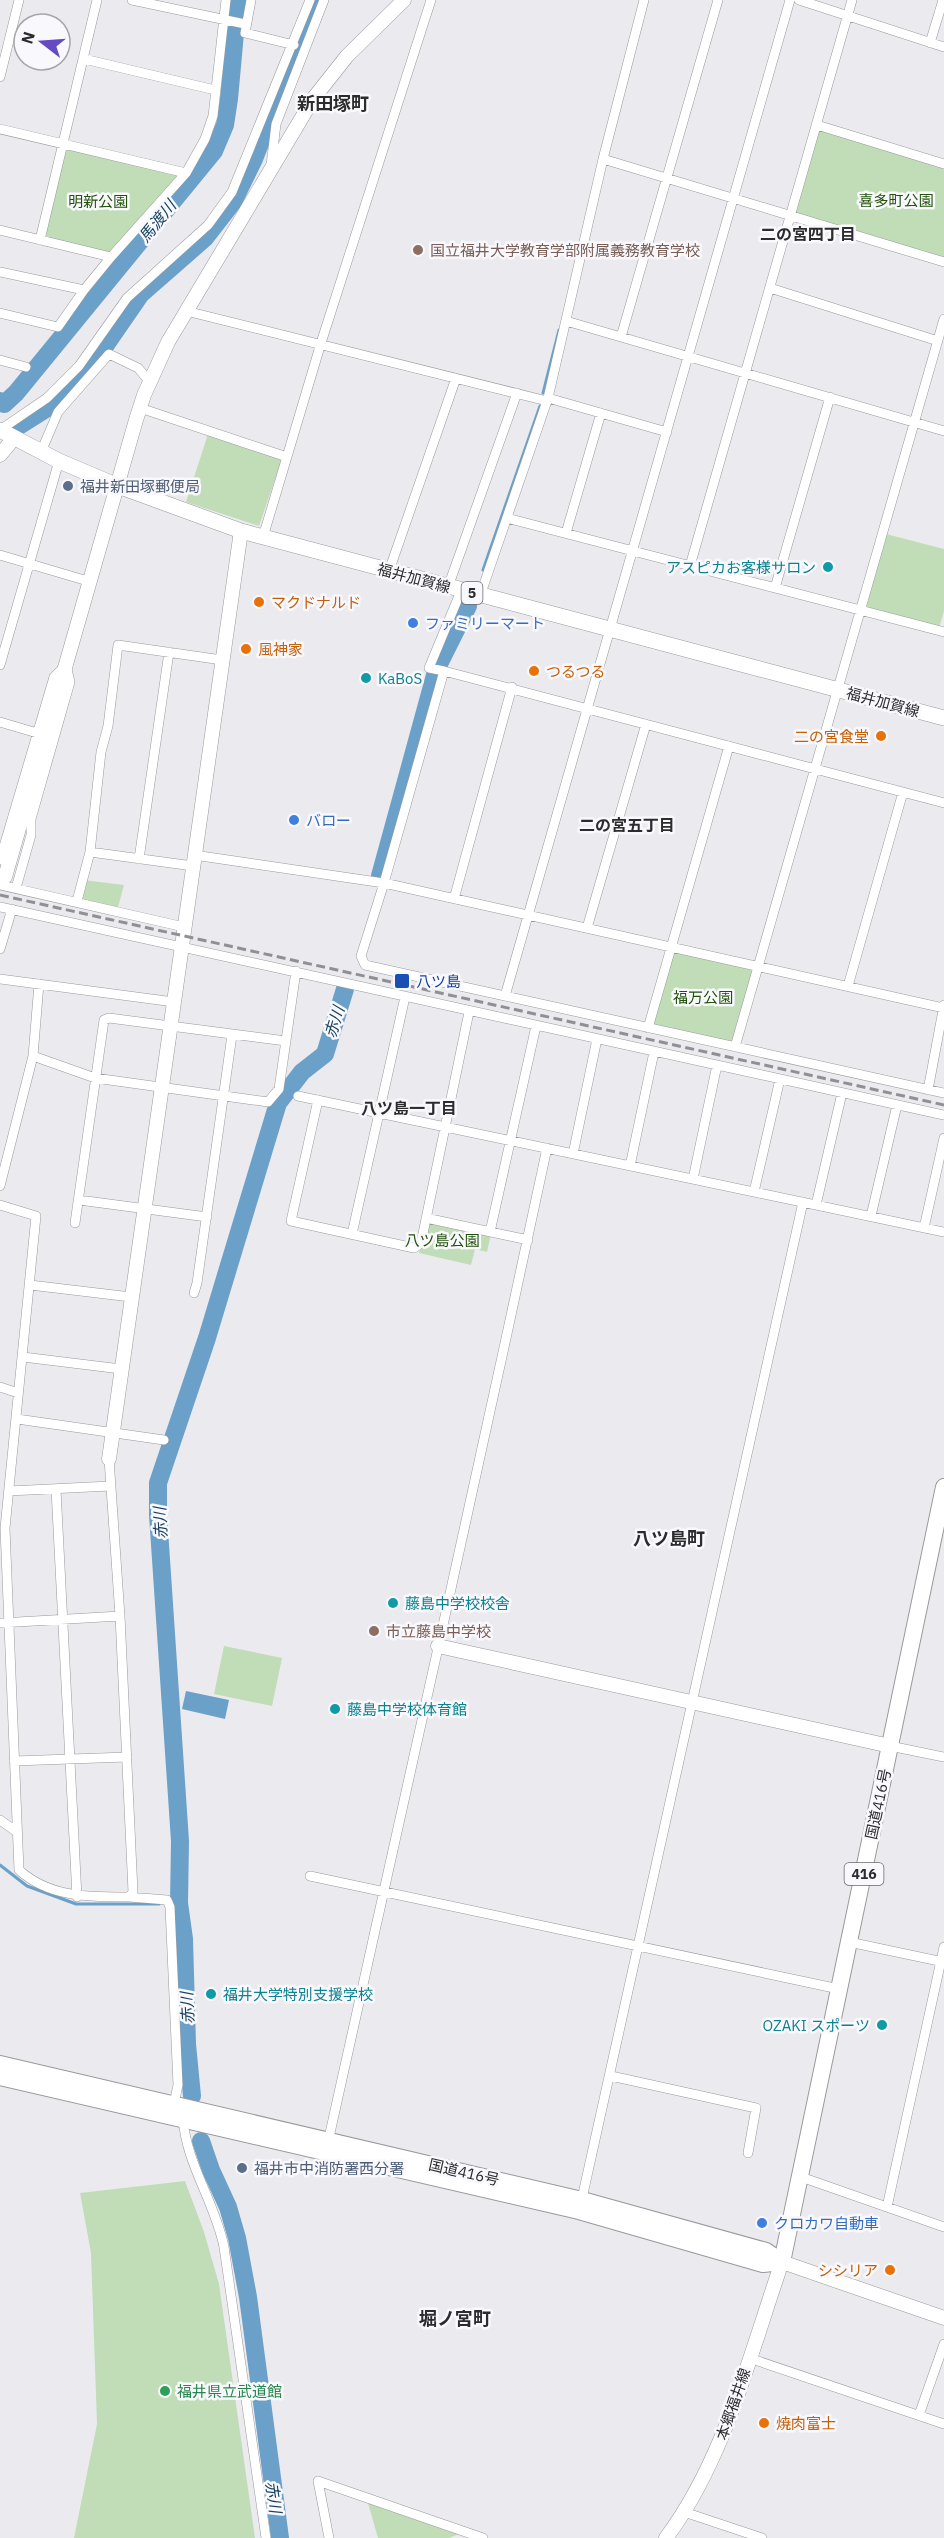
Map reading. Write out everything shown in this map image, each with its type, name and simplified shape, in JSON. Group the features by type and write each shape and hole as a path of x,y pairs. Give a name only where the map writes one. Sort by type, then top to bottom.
{"highway":[{"name":"国道416号","path":"0,2064 327,2146 581,2205 763,2264 782,2262 943,1497"},
{"name":"国道416号","path":"0,2077 180,2110"}],"main road":[{"name":"福井加賀線","path":"6,433 58,461 118,486 241,531 944,718"}],"street":[{"path":"0,77 19,0"},
{"path":"40,240 97,0"},
{"path":"132,0 161,3 224,21 245,24"},
{"path":"0,313 58,327 111,257 186,172 210,129 226,0"},
{"path":"251,0 245,33 290,44 304,50"},
{"path":"0,455 6,433 47,398 96,344 127,298 208,225 232,192 290,44 310,0"},
{"path":"270,170 276,124 324,0"},
{"path":"184,927 16,888 2,881 140,408 150,382 186,311 313,99 347,56 404,0"},
{"path":"263,537 321,343 431,0"},
{"path":"480,596 548,400 603,159 644,0"},
{"path":"621,337 718,0"},
{"path":"505,996 790,0"},
{"path":"799,0 944,47"},
{"path":"690,566 852,0"},
{"path":"930,43 943,0"},
{"path":"84,59 215,90"},
{"path":"817,125 944,164"},
{"path":"0,129 186,172"},
{"path":"603,159 944,262"},
{"path":"0,231 111,257"},
{"path":"0,272 84,290"},
{"path":"770,288 938,341"},
{"path":"186,311 601,413 667,432"},
{"path":"735,1047 944,319"},
{"path":"566,321 944,431"},
{"path":"41,452 58,412 109,354 138,368 150,382"},
{"path":"0,360 26,367"},
{"path":"389,571 456,378"},
{"path":"517,393 429,668 512,687 944,802"},
{"path":"775,588 830,397"},
{"path":"140,408 287,457"},
{"path":"566,533 601,413"},
{"path":"0,665 58,461"},
{"path":"507,518 943,630"},
{"path":"129,1897 133,1892 120,1616 110,1486 111,1432 241,531"},
{"path":"0,555 91,582"},
{"path":"77,901 90,852 101,752 108,726 118,645 222,660"},
{"path":"139,859 169,652"},
{"path":"0,860 54,677 66,665"},
{"path":"16,888 31,835 31,819 70,682 66,665"},
{"path":"444,671 361,956 365,965 944,1093"},
{"path":"454,899 512,687"},
{"path":"0,722 37,733"},
{"path":"587,928 645,724"},
{"path":"648,1028 729,746"},
{"path":"848,986 903,792"},
{"path":"90,852 139,859 194,861 384,883 944,1007 928,1090"},
{"path":"0,907 181,945 469,1012 944,1115"},
{"path":"0,949 12,909"},
{"path":"33,1056 95,1078 268,1102 279,1089 296,971"},
{"path":"0,979 174,1002"},
{"path":"0,1186 33,1056 39,984"},
{"path":"352,1234 405,997"},
{"path":"318,1100 291,1221 414,1248 421,1243 469,1012"},
{"path":"75,1223 104,1020 109,1018 286,1041"},
{"path":"490,1232 536,1026"},
{"path":"194,1293 232,1035"},
{"path":"573,1154 597,1039"},
{"path":"630,1166 654,1052"},
{"path":"693,1179 717,1065"},
{"path":"754,1192 780,1079"},
{"path":"816,1205 842,1093"},
{"path":"298,1096 944,1232"},
{"path":"871,1216 897,1105"},
{"path":"924,1227 944,1138"},
{"path":"327,2146 386,1891 547,1148"},
{"path":"79,1200 207,1217"},
{"path":"581,2205 803,1202"},
{"path":"0,1205 36,1216 3,1557 4,1622 19,1870 30,1880 77,1897 167,1900 170,1907 180,2110 187,2148 217,2219 224,2247 266,2538"},
{"path":"426,1218 528,1240"},
{"path":"30,1285 130,1297"},
{"path":"23,1357 121,1369"},
{"path":"0,1387 18,1393"},
{"path":"17,1419 164,1440"},
{"path":"9,1491 110,1486"},
{"path":"56,1490 77,1897"},
{"path":"4,1622 120,1616"},
{"path":"438,1646 944,1757"},
{"path":"14,1761 127,1757"},
{"path":"0,1820 17,1832"},
{"path":"310,1876 839,1989"},
{"path":"849,1942 943,1962"},
{"path":"888,2207 943,1962 944,1947"},
{"path":"611,2076 756,2108 748,2153"},
{"path":"801,2177 944,2227"},
{"path":"782,2262 944,2318"},
{"name":"本郷福井線","path":"666,2538 684,2512 715,2453 782,2262"},
{"path":"919,2415 944,2344"},
{"path":"749,2358 944,2424"},
{"path":"329,2538 318,2481 483,2538"},
{"path":"684,2512 743,2535 762,2538"},
{"path":"451,2538 464,2532"}],"green space":[{"name":"喜多町公園","path":"817,128 944,165 944,264 791,217"},
{"name":"明新公園","path":"63,144 186,173 111,257 40,240"},
{"path":"208,434 282,459 259,526 186,502"},
{"path":"886,534 944,549 944,611 939,628 865,609"},
{"path":"83,880 124,885 117,911 77,901"},
{"name":"福万公園","path":"671,947 758,966 735,1047 648,1028"},
{"name":"八ツ島公園","path":"427,1218 491,1234 487,1252 475,1249 471,1265 419,1253"},
{"path":"224,1646 282,1658 272,1706 214,1694"},
{"name":"福井県立武道館","path":"185,2181 204,2232 219,2284 255,2538 74,2538 97,2424 91,2253 80,2193"},
{"path":"368,2503 464,2532 449,2538 378,2538"}],"water":[{"path":"186,1691 229,1700 225,1719 182,1709"}],"waterway":[{"name":"馬渡川","path":"0,401 4,404 16,393 214,151 225,125 238,0"},
{"path":"19,426 46,409 92,365 141,294 205,238 233,202 254,159 316,0"},
{"path":"543,393 559,330"},
{"path":"483,570 540,406"},
{"name":"赤川","path":"380,876 437,668 468,606"},
{"name":"赤川","path":"192,2096 187,2044 184,1939 179,1903 180,1841 158,1515 158,1483 207,1338 278,1103 302,1072 325,1054 345,989"},
{"path":"0,1865 27,1886 76,1904 159,1904"},
{"name":"赤川","path":"201,2141 228,2207 237,2238 248,2297 280,2538"}],"railway":[{"path":"0,895 944,1105"}],"place":[{"name":"国立福井大学教育学部附属義務教育学校","path":"418,250"},
{"name":"福井新田塚郵便局","path":"68,486"},
{"name":"アスピカお客様サロン","path":"828,567"},
{"name":"マクドナルド","path":"259,602"},
{"name":"ファミリーマート","path":"413,623"},
{"name":"風神家","path":"246,649"},
{"name":"つるつる","path":"534,671"},
{"name":"KaBoS","path":"366,678"},
{"name":"二の宮食堂","path":"881,736"},
{"name":"バロー","path":"294,820"},
{"name":"八ツ島","path":"402,981"},
{"name":"藤島中学校校舎","path":"393,1603"},
{"name":"市立藤島中学校","path":"374,1631"},
{"name":"藤島中学校体育館","path":"335,1709"},
{"name":"福井大学特別支援学校","path":"211,1994"},
{"name":"OZAKI スポーツ","path":"882,2025"},
{"name":"福井市中消防署西分署","path":"242,2168"},
{"name":"クロカワ自動車","path":"762,2223"},
{"name":"シシリア","path":"890,2270"},
{"name":"福井県立武道館","path":"165,2391"},
{"name":"焼肉富士","path":"764,2423"}],"district":[{"name":"新田塚町","path":"333,103"},
{"name":"二の宮四丁目","path":"808,234"},
{"name":"二の宮五丁目","path":"627,825"},
{"name":"八ツ島一丁目","path":"409,1108"},
{"name":"八ツ島町","path":"669,1538"},
{"name":"堀ノ宮町","path":"455,2318"}]}
